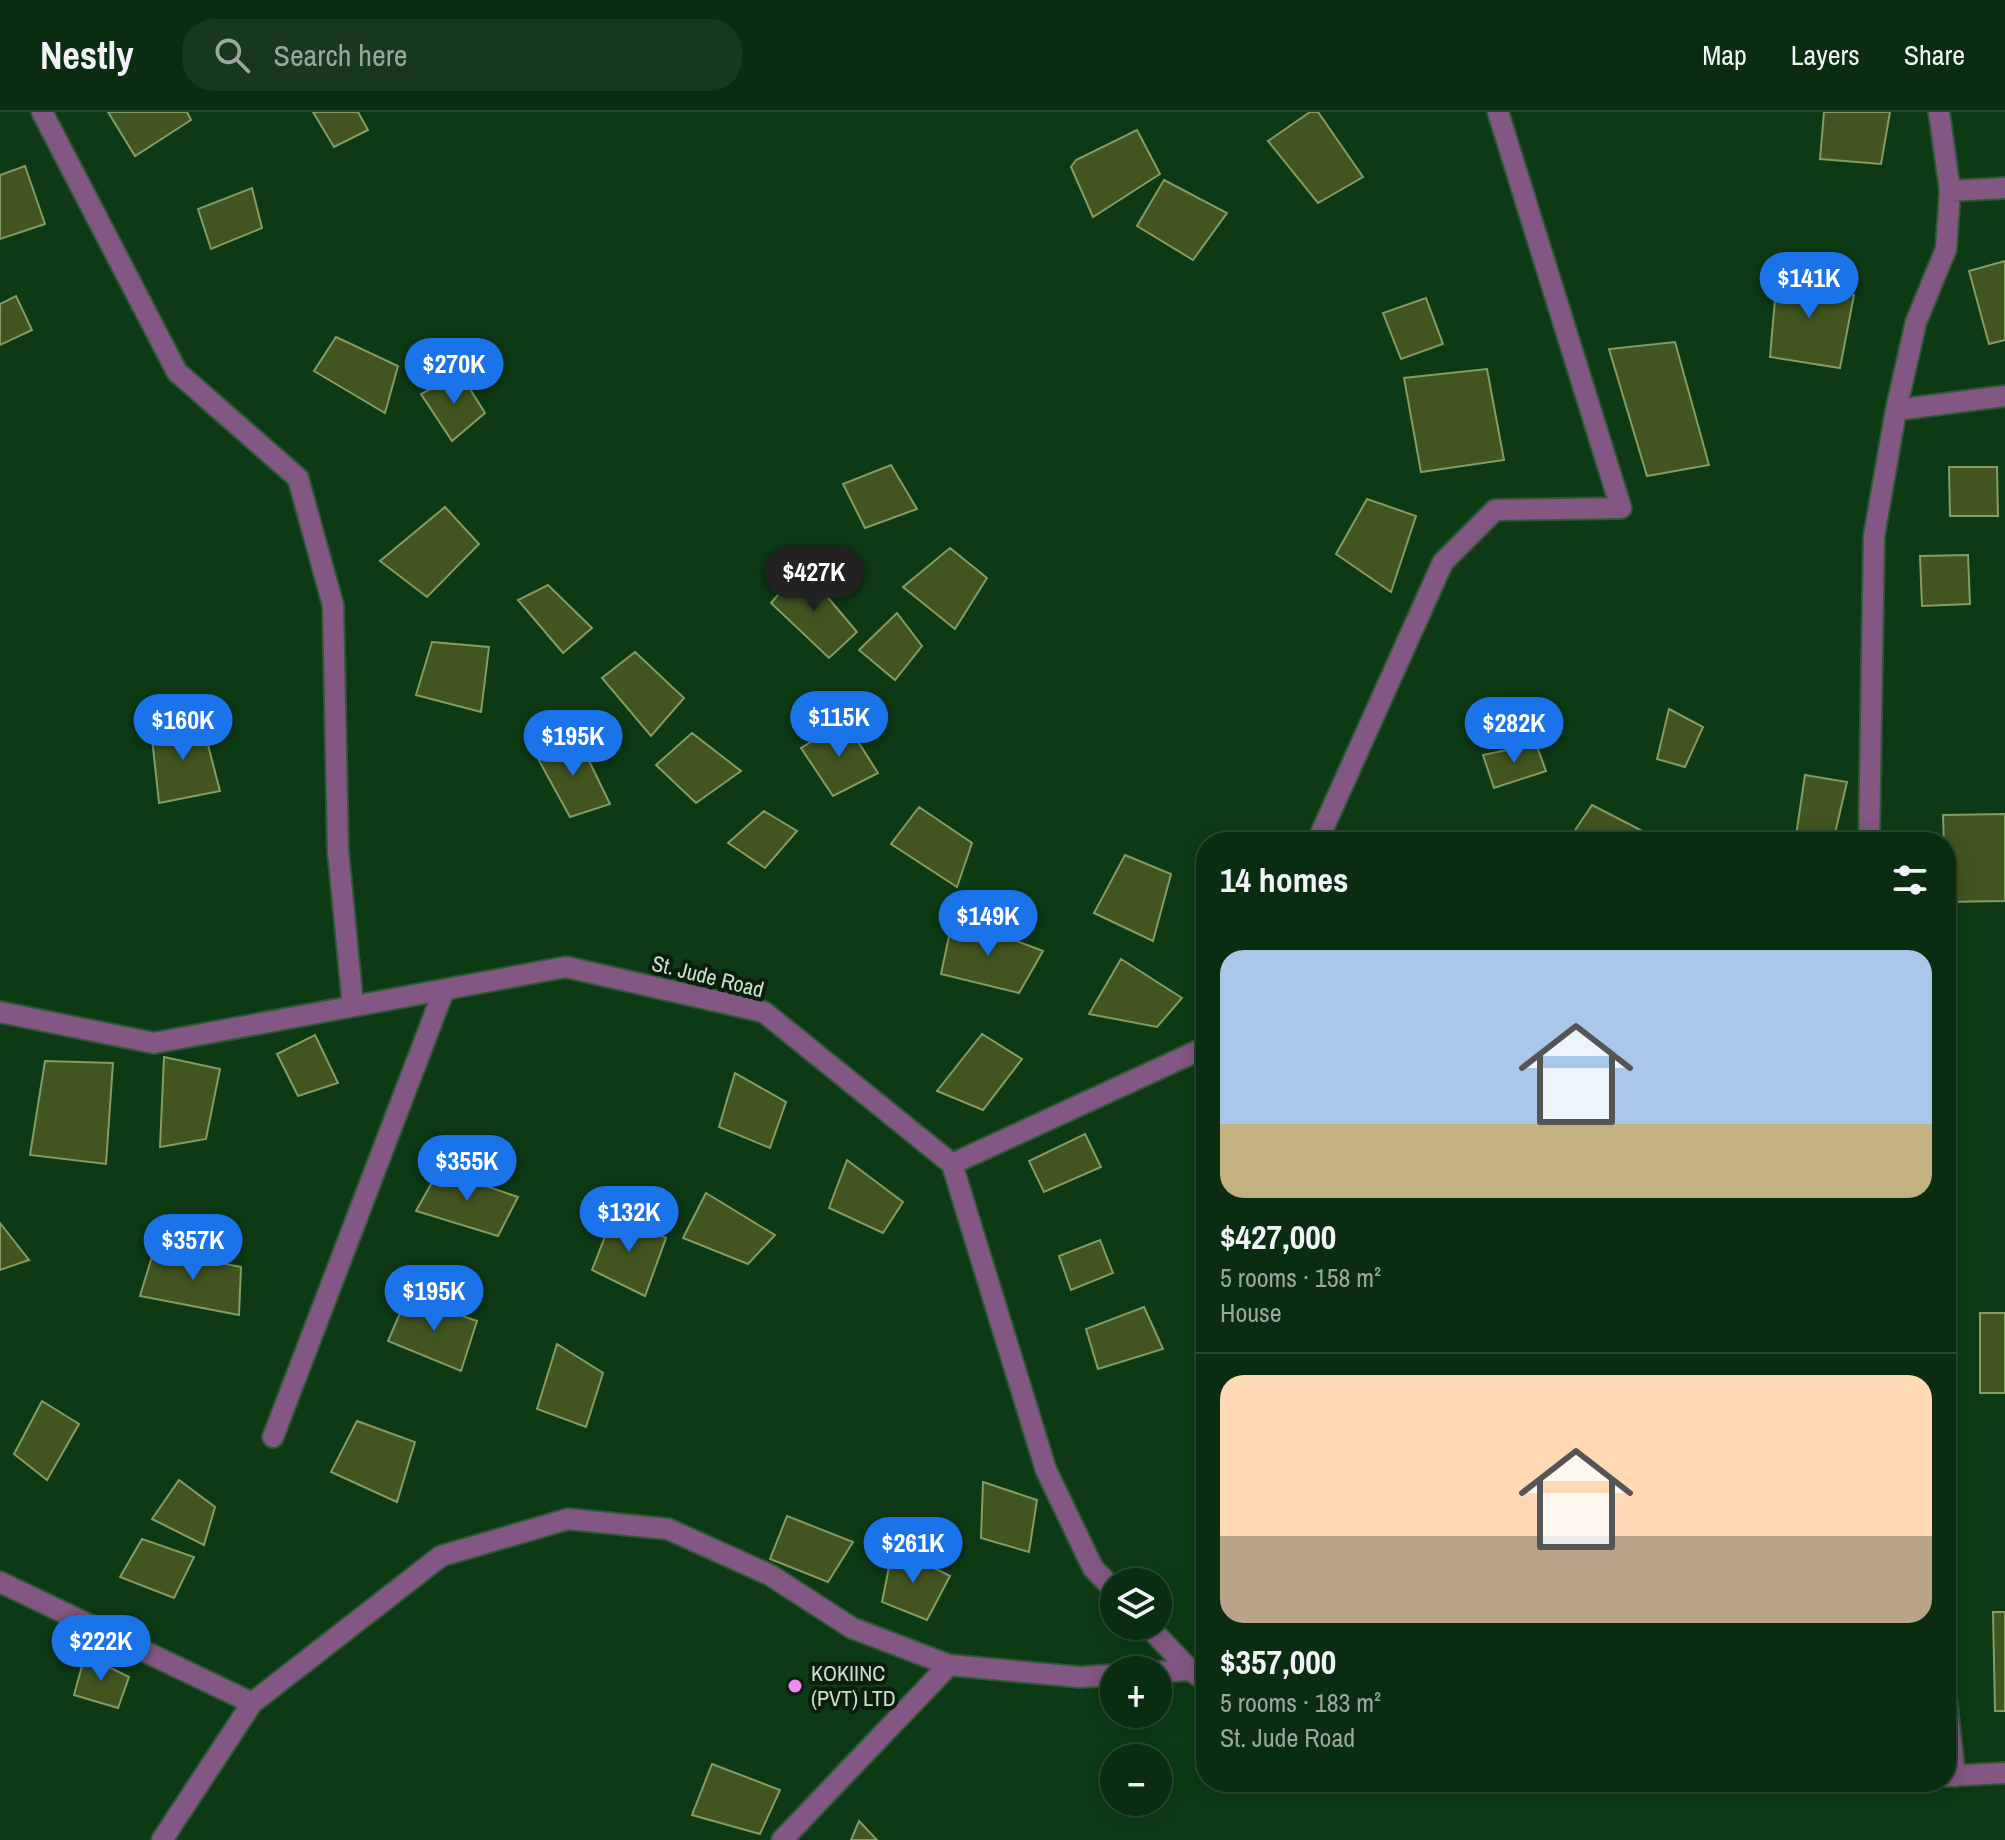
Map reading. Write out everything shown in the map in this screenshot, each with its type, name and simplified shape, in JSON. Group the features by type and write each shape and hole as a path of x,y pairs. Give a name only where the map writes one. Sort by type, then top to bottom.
{"street":[{"path":"42,112 177,372 298,478 333,605 338,851 353,1006"},
{"path":"1322,832 1443,562 1495,510 1621,508 1498,112"},
{"path":"1869,832 1874,536 1896,410 1916,322 1946,249 1950,191 1939,112"},
{"path":"1950,191 2005,188"},
{"path":"1896,410 2005,396"},
{"name":"St. Jude Road","path":"0,1012 154,1043 566,967 764,1012 952,1164"},
{"path":"273,1437 444,990"},
{"path":"1100,1575 1093,1568 1046,1470 952,1164 1196,1052"},
{"path":"162,1840 252,1703 441,1556 568,1519 668,1529 770,1575 852,1628 949,1665 1079,1677 1100,1676"},
{"path":"0,1582 252,1703"},
{"path":"1162,1640 1196,1674"},
{"path":"782,1840 949,1665"},
{"path":"1172,1673 1196,1676"},
{"path":"1956,1776 2005,1773"}],"building":[{"path":"108,112 187,112 191,120 135,156"},
{"path":"313,112 358,112 368,130 334,147"},
{"path":"1310,112 1318,112 1363,177 1318,203 1268,141"},
{"path":"1824,112 1890,112 1881,164 1820,159"},
{"path":"1137,130 1160,174 1093,217 1071,167 1076,160"},
{"path":"25,166 45,224 0,239 0,175"},
{"path":"1164,180 1227,213 1193,260 1137,226"},
{"path":"252,188 262,228 211,249 198,209"},
{"path":"2005,261 2005,340 1989,344 1969,271"},
{"path":"1778,265 1854,295 1840,368 1770,357"},
{"path":"16,296 32,330 0,345 0,304"},
{"path":"1426,298 1443,344 1401,359 1383,313"},
{"path":"336,337 398,366 385,413 314,371"},
{"path":"1675,342 1709,465 1647,476 1609,349"},
{"path":"1487,369 1504,460 1421,472 1404,378"},
{"path":"460,373 485,413 452,441 421,394"},
{"path":"891,465 917,509 865,528 843,484"},
{"path":"1949,467 1997,467 1998,516 1950,516"},
{"path":"1367,499 1416,516 1391,592 1336,554"},
{"path":"445,507 479,544 427,597 380,561"},
{"path":"950,548 987,578 955,629 903,587"},
{"path":"1968,555 1970,604 1922,606 1920,556"},
{"path":"802,567 857,632 829,658 771,603"},
{"path":"548,585 592,628 563,653 518,600"},
{"path":"897,613 922,646 895,680 859,650"},
{"path":"432,642 489,647 481,712 416,695"},
{"path":"635,652 684,698 651,736 602,678"},
{"path":"1669,709 1703,727 1685,767 1657,759"},
{"path":"845,721 878,773 833,796 801,748"},
{"path":"202,722 220,791 159,803 151,729"},
{"path":"692,733 741,771 696,803 656,765"},
{"path":"578,738 610,804 570,817 536,755"},
{"path":"1536,744 1546,771 1494,788 1483,755"},
{"path":"1805,775 1847,782 1835,832 1796,832"},
{"path":"1592,805 1644,832 1574,832"},
{"path":"919,807 972,843 957,887 891,844"},
{"path":"764,811 797,831 765,868 728,843"},
{"path":"2005,814 2005,901 1956,902 1956,832 1944,832 1943,815"},
{"path":"1125,855 1171,874 1153,941 1094,913"},
{"path":"953,917 1043,951 1019,993 941,974"},
{"path":"1121,959 1182,998 1157,1027 1089,1014"},
{"path":"982,1034 1022,1059 983,1110 937,1091"},
{"path":"315,1035 338,1083 298,1096 277,1054"},
{"path":"164,1057 220,1069 206,1139 160,1147"},
{"path":"45,1061 113,1063 106,1164 30,1155"},
{"path":"735,1073 786,1102 770,1148 719,1127"},
{"path":"1085,1134 1101,1167 1044,1192 1029,1161"},
{"path":"847,1160 903,1202 883,1233 829,1208"},
{"path":"439,1170 518,1197 498,1236 416,1211"},
{"path":"706,1193 775,1235 748,1264 683,1238"},
{"path":"615,1211 666,1238 645,1296 592,1270"},
{"path":"0,1223 29,1260 0,1270"},
{"path":"1100,1240 1113,1273 1071,1290 1059,1256"},
{"path":"154,1250 241,1267 239,1315 140,1296"},
{"path":"407,1297 477,1321 461,1371 388,1341"},
{"path":"1144,1307 1163,1349 1098,1369 1086,1329"},
{"path":"1980,1313 2005,1313 2005,1393 1980,1393"},
{"path":"557,1344 603,1373 586,1427 537,1409"},
{"path":"42,1401 79,1424 47,1480 14,1454"},
{"path":"357,1421 415,1442 397,1502 331,1472"},
{"path":"179,1480 215,1507 204,1545 152,1519"},
{"path":"983,1482 1037,1500 1029,1552 981,1538"},
{"path":"787,1516 853,1542 828,1582 770,1559"},
{"path":"142,1539 194,1557 174,1598 120,1577"},
{"path":"893,1547 950,1576 927,1620 882,1602"},
{"path":"1993,1612 2005,1612 2005,1711 1995,1711"},
{"path":"85,1655 129,1677 118,1708 74,1695"},
{"path":"712,1764 780,1790 760,1834 692,1815"},
{"path":"859,1821 877,1840 851,1840"}],"place":[{"name":"KOKIINC (PVT) LTD","path":"795,1686"}]}
